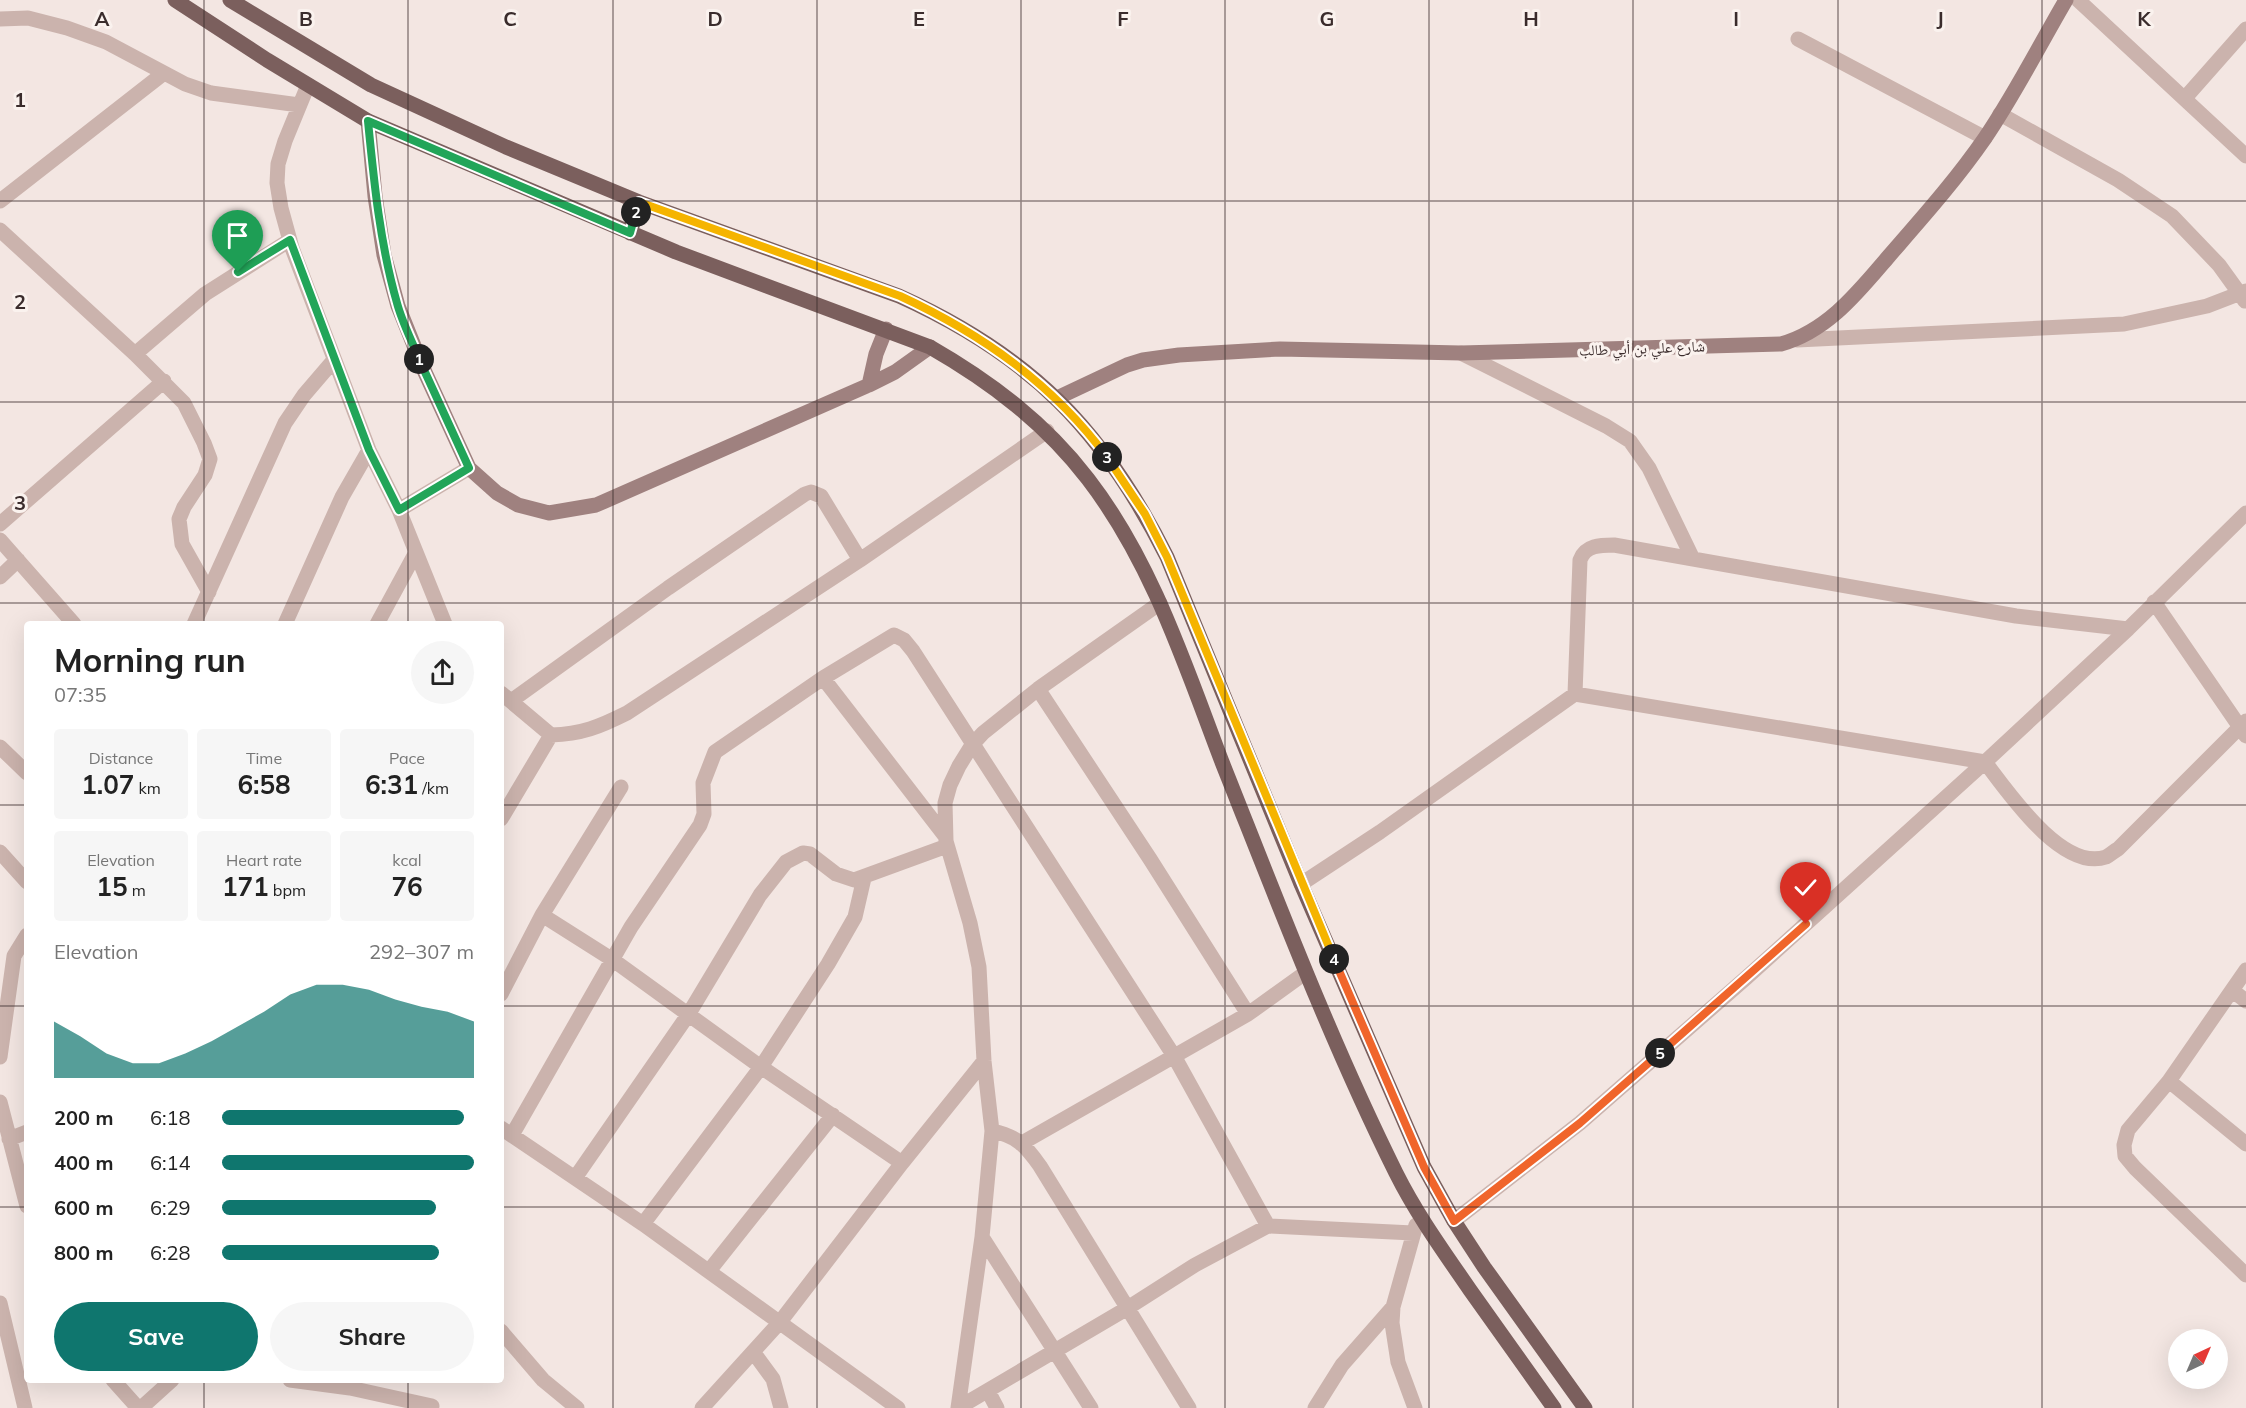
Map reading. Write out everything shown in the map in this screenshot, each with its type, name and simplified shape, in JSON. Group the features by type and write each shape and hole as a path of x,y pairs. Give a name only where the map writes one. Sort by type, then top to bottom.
{"main road":[{"path":"175,0 368,121 676,252 930,347 1002,392 1047,430 1088,478 1121,526 1160,603 1305,973 1396,1174 1420,1216 1554,1408"},
{"path":"230,0 371,85 506,147 639,202 900,296 939,314 988,343 1023,368 1057,398 1090,433 1113,465 1151,525 1167,557 1301,884 1424,1167 1454,1221 1484,1267 1585,1408"},
{"path":"630,233 639,202"}],"street":[{"name":"شارع علي بن أبي طالب","path":"1057,398 1127,365 1143,360 1179,355 1280,349 1461,353 1781,344 1797,340 1827,321 1864,285 1921,219 1985,138 2066,0"},
{"path":"2078,0 2246,156"},
{"path":"0,19 27,18 68,28 106,42 185,84 211,93 299,105"},
{"path":"2186,98 2246,29"},
{"path":"1798,39 1985,138"},
{"path":"0,201 164,73"},
{"path":"308,85 278,164 277,183 281,208 290,240 369,450 399,510 444,621"},
{"path":"1797,340 2124,324 2244,296 2212,257 2172,216 2118,180 2000,114"},
{"path":"368,121 382,243 398,306 423,368 469,468 497,493 518,505 549,513 596,505 869,385 895,372 930,347"},
{"path":"0,230 164,381 183,404 210,459 205,475 184,507 180,519 182,544 209,592"},
{"path":"135,354 205,294 290,240"},
{"path":"869,385 876,354 886,329"},
{"path":"1461,353 1606,426 1630,441 1649,468 1693,559"},
{"path":"195,621 285,423 304,394 334,360"},
{"path":"0,524 164,381"},
{"path":"860,560 821,496 811,492 506,697 551,735 583,733 601,726 627,713 860,560 1047,430"},
{"path":"286,621 342,497 369,450"},
{"path":"399,510 469,468"},
{"path":"1454,1221 1580,1123 1746,978 1986,762 2246,513"},
{"path":"0,540 71,621"},
{"path":"1575,694 1579,570 1582,554 1598,546 1614,545 2016,616 2128,628"},
{"path":"379,621 415,554"},
{"path":"0,578 18,560"},
{"path":"1301,884 1380,832 1575,694 1986,762 2011,796 2045,834 2082,857 2095,859 2107,856 2118,849 2244,728 2154,602"},
{"path":"958,1408 982,1237 992,1131 984,1061 979,967 970,923 946,841 945,803 950,785 972,745 1038,689 1160,603"},
{"path":"898,1408 644,1224 507,1131 645,904 700,825 704,814 703,783 715,752 823,678 894,635 899,636 913,651 1174,1056 1268,1226"},
{"path":"823,678 946,841"},
{"path":"1038,689 1150,859 1248,1014"},
{"path":"504,814 551,735"},
{"path":"0,747 24,770"},
{"path":"504,988 542,915 621,787"},
{"path":"575,1178 688,1015 760,895 786,862 803,853 810,854 836,874 845,879 854,880 864,878 946,841"},
{"path":"0,852 24,879"},
{"path":"644,1224 761,1067 828,964 855,917 864,878"},
{"path":"542,915 613,960 761,1067 902,1163"},
{"path":"0,1058 14,956 24,940"},
{"path":"0,963 14,956"},
{"path":"2246,970 2240,996 2128,1130 2124,1145 2126,1156 2135,1168 2246,1275"},
{"path":"1022,1143 1248,1014 1305,973"},
{"path":"702,1408 780,1322 984,1061"},
{"path":"2169,1081 2246,1144"},
{"path":"0,1102 24,1195"},
{"path":"709,1271 833,1115"},
{"path":"992,1131 1010,1135 1022,1143 1040,1166 1189,1408"},
{"path":"9,1139 24,1133"},
{"path":"1415,1408 1398,1362 1393,1341 1393,1307 1413,1233 1420,1216"},
{"path":"958,1408 1126,1309 1195,1265 1268,1226 1413,1233"},
{"path":"982,1237 1091,1408"},
{"path":"0,1307 25,1408"},
{"path":"1315,1408 1342,1365 1393,1307"},
{"path":"504,1334 543,1380 577,1408"},
{"path":"754,1353 773,1379 781,1408"},
{"path":"116,1383 139,1408 168,1383"},
{"path":"312,1383 350,1388 432,1406"},
{"path":"873,1391 874,1408"},
{"path":"988,1391 997,1408"}],"route":[{"path":"238,272 290,240 369,450 399,510 469,468 423,368 398,306 384,255 375,196 368,121 630,233 639,202 900,296 939,314 988,343 1023,368 1057,398 1090,433 1145,514 1167,557 1301,884 1424,1167 1454,1221 1580,1123 1806,924"}]}
